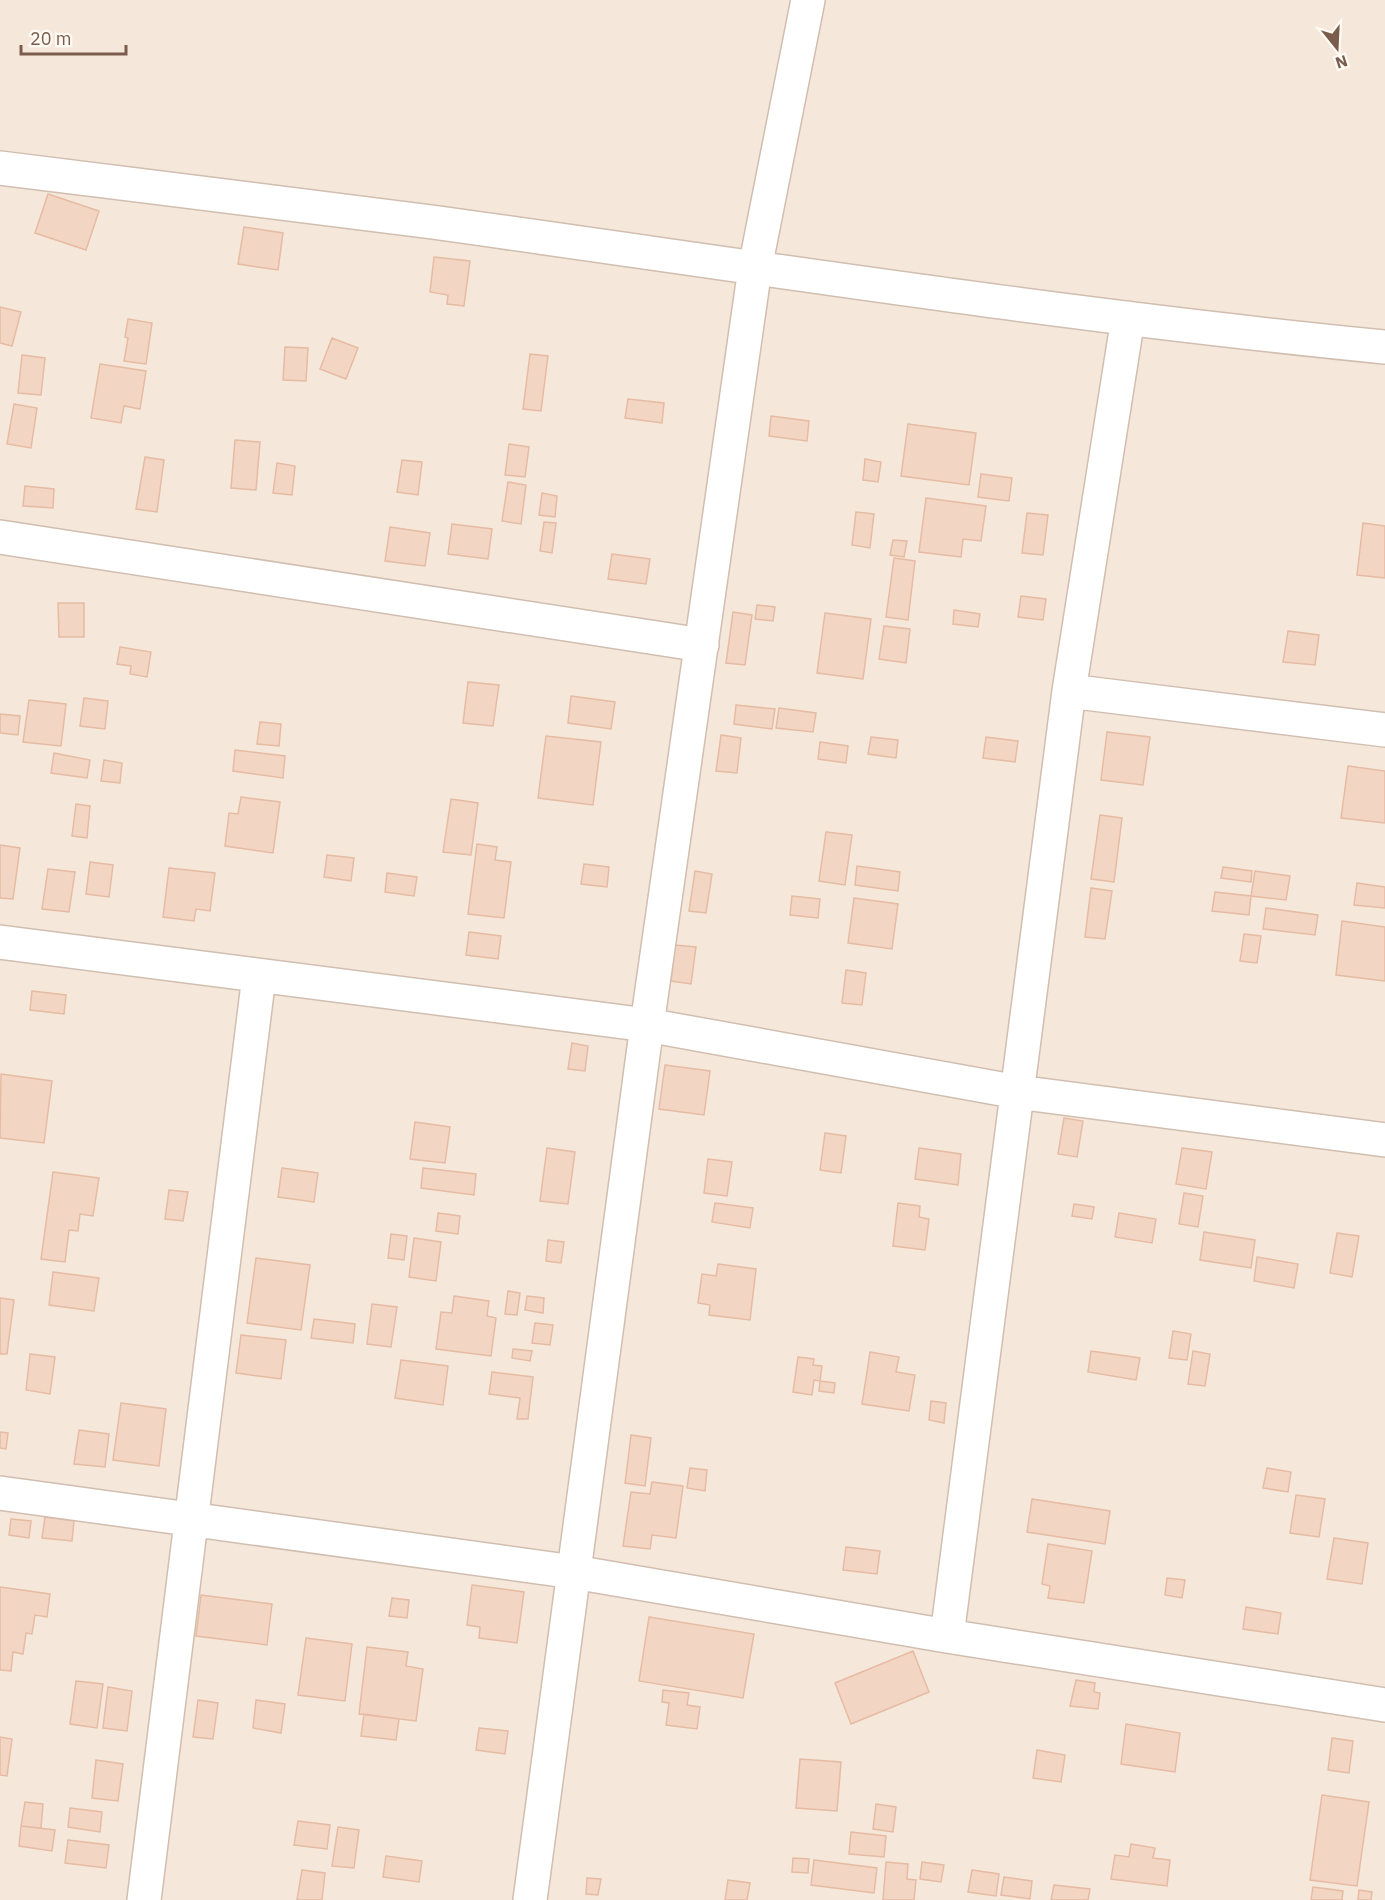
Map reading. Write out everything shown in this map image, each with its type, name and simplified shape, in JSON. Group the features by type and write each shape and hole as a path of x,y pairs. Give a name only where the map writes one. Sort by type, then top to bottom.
{"street":[{"path":"530,1900 647,1025 755,268 808,0"},
{"path":"0,168 429,222 1128,318 1271,336 1385,347"},
{"path":"947,1636 1069,691 1128,318"},
{"path":"0,537 702,645"},
{"path":"1069,691 1385,730"},
{"path":"0,942 647,1025 1018,1092 1385,1140"},
{"path":"144,1900 259,976"},
{"path":"0,1493 574,1572 947,1636 1385,1705"}],"shaded area":[{"path":"0,0 1385,0 1385,1900 0,1900"}],"building":[{"path":"48,194 99,211 86,250 35,233"},
{"path":"244,227 283,233 278,270 238,264"},
{"path":"434,257 470,261 464,306 447,304 448,295 430,292"},
{"path":"0,307 21,312 12,346 0,343"},
{"path":"128,319 152,323 146,364 124,361 128,338 125,337"},
{"path":"332,338 358,348 346,379 320,369"},
{"path":"285,347 308,348 306,381 283,380"},
{"path":"530,354 548,356 541,411 523,409"},
{"path":"22,355 45,358 41,395 18,393"},
{"path":"100,364 146,371 140,409 124,406 121,423 91,418"},
{"path":"628,399 664,403 662,423 625,418"},
{"path":"14,404 37,408 31,448 7,444"},
{"path":"771,416 809,421 807,441 769,436"},
{"path":"908,424 976,433 969,485 901,476"},
{"path":"235,440 260,442 256,490 231,488"},
{"path":"509,444 529,447 525,477 505,475"},
{"path":"145,457 164,460 157,512 136,509"},
{"path":"865,459 881,462 878,482 863,480"},
{"path":"402,460 422,462 418,495 397,492"},
{"path":"277,463 295,466 292,495 273,493"},
{"path":"981,474 1012,478 1009,501 978,497"},
{"path":"508,482 526,485 521,524 502,521"},
{"path":"25,486 54,489 53,508 23,506"},
{"path":"542,493 557,496 555,517 539,515"},
{"path":"926,498 986,506 981,541 963,539 961,557 919,552"},
{"path":"856,512 874,514 870,548 852,545"},
{"path":"1027,513 1048,515 1043,555 1022,553"},
{"path":"544,522 556,523 552,553 540,551"},
{"path":"1363,523 1385,526 1385,578 1357,575"},
{"path":"452,524 492,529 488,559 448,554"},
{"path":"390,527 430,533 425,566 385,561"},
{"path":"893,540 907,541 904,557 890,555"},
{"path":"612,554 650,559 646,584 608,579"},
{"path":"894,558 915,561 908,620 886,617"},
{"path":"1021,596 1046,599 1043,620 1018,617"},
{"path":"58,603 84,603 84,637 59,637"},
{"path":"757,605 775,607 773,621 755,619"},
{"path":"954,610 980,614 978,627 953,624"},
{"path":"733,612 752,615 745,665 726,663"},
{"path":"825,613 871,619 863,679 817,673"},
{"path":"884,626 910,629 906,663 879,659"},
{"path":"1288,631 1319,635 1315,665 1283,662"},
{"path":"120,647 151,652 147,677 130,674 131,666 117,664"},
{"path":"468,682 499,685 493,726 463,723"},
{"path":"571,696 615,702 611,729 568,723"},
{"path":"84,698 108,701 105,729 80,726"},
{"path":"29,700 66,704 61,746 23,742"},
{"path":"736,705 775,709 772,729 734,724"},
{"path":"779,708 816,713 813,732 776,728"},
{"path":"0,714 20,716 18,735 0,733"},
{"path":"260,722 281,724 279,746 257,744"},
{"path":"1107,732 1150,737 1143,785 1101,780"},
{"path":"721,735 741,738 737,773 716,771"},
{"path":"546,736 601,742 593,805 538,798"},
{"path":"871,737 898,740 896,758 868,754"},
{"path":"986,737 1018,741 1015,762 983,758"},
{"path":"820,742 848,746 846,763 818,759"},
{"path":"235,750 285,756 283,778 233,771"},
{"path":"54,753 90,760 87,778 51,773"},
{"path":"104,760 122,763 120,783 101,781"},
{"path":"1348,766 1385,771 1385,823 1341,818"},
{"path":"241,797 280,802 273,853 225,846 229,813 238,814"},
{"path":"451,799 478,803 471,855 443,852"},
{"path":"76,804 90,806 87,838 72,836"},
{"path":"1100,815 1122,818 1114,882 1091,879"},
{"path":"826,832 852,835 845,885 819,881"},
{"path":"477,844 497,847 495,860 511,862 504,918 468,914"},
{"path":"0,845 20,848 13,899 0,898"},
{"path":"327,855 354,858 351,881 324,877"},
{"path":"90,862 113,865 109,897 86,894"},
{"path":"584,864 609,867 607,887 581,884"},
{"path":"857,866 900,872 898,891 855,885"},
{"path":"1223,867 1252,871 1251,882 1221,878"},
{"path":"169,868 215,873 210,911 196,909 194,921 163,917"},
{"path":"48,869 75,872 69,912 42,909"},
{"path":"695,871 712,874 706,913 689,911"},
{"path":"1255,871 1290,876 1286,900 1251,896"},
{"path":"387,873 417,877 414,896 385,892"},
{"path":"1357,883 1385,887 1385,908 1354,905"},
{"path":"1091,888 1112,891 1105,939 1085,937"},
{"path":"1215,892 1251,896 1249,915 1212,911"},
{"path":"792,896 820,899 818,918 790,915"},
{"path":"854,898 898,904 892,949 848,943"},
{"path":"1266,908 1318,915 1315,935 1263,929"},
{"path":"1342,921 1385,927 1385,981 1336,975"},
{"path":"469,932 501,936 498,959 466,955"},
{"path":"1244,934 1261,936 1257,963 1240,961"},
{"path":"675,945 696,947 691,984 671,981"},
{"path":"846,970 866,973 862,1005 842,1003"},
{"path":"32,991 66,995 64,1014 30,1010"},
{"path":"572,1043 588,1046 585,1071 568,1069"},
{"path":"665,1065 710,1071 704,1115 659,1109"},
{"path":"1,1074 52,1081 44,1143 0,1138"},
{"path":"1064,1118 1083,1121 1077,1157 1058,1154"},
{"path":"415,1122 450,1127 445,1163 410,1159"},
{"path":"825,1133 846,1136 841,1173 820,1170"},
{"path":"547,1148 575,1152 568,1204 540,1201"},
{"path":"919,1148 961,1154 958,1185 915,1179"},
{"path":"1182,1148 1212,1152 1206,1189 1176,1184"},
{"path":"708,1159 732,1162 727,1196 704,1193"},
{"path":"282,1168 318,1173 314,1202 278,1197"},
{"path":"423,1168 476,1174 474,1195 421,1188"},
{"path":"53,1172 99,1178 93,1216 80,1214 78,1231 69,1230 65,1262 41,1259"},
{"path":"169,1190 188,1192 183,1221 165,1219"},
{"path":"1184,1193 1203,1196 1198,1227 1179,1224"},
{"path":"715,1203 753,1208 750,1228 712,1222"},
{"path":"898,1203 920,1206 919,1217 929,1219 925,1250 893,1246"},
{"path":"1074,1204 1094,1207 1092,1219 1072,1216"},
{"path":"438,1213 460,1216 458,1234 436,1231"},
{"path":"1119,1213 1156,1219 1152,1243 1115,1237"},
{"path":"1204,1232 1255,1240 1251,1268 1200,1260"},
{"path":"1337,1233 1359,1236 1352,1277 1330,1273"},
{"path":"391,1234 407,1236 404,1260 388,1258"},
{"path":"414,1238 441,1242 436,1281 409,1277"},
{"path":"548,1240 564,1242 561,1263 546,1261"},
{"path":"1257,1257 1298,1264 1294,1288 1254,1281"},
{"path":"256,1258 310,1265 301,1330 247,1323"},
{"path":"718,1264 756,1269 750,1320 709,1315 710,1305 698,1303 702,1274 716,1276"},
{"path":"53,1272 99,1278 94,1311 49,1305"},
{"path":"508,1291 520,1293 517,1315 505,1314"},
{"path":"454,1296 489,1301 487,1316 496,1318 491,1356 436,1349 441,1312 452,1313"},
{"path":"527,1296 544,1298 543,1313 525,1310"},
{"path":"0,1298 14,1300 7,1354 0,1354"},
{"path":"372,1304 397,1307 391,1347 367,1344"},
{"path":"314,1319 355,1324 353,1343 311,1338"},
{"path":"535,1323 553,1325 550,1345 532,1343"},
{"path":"1173,1331 1191,1334 1187,1360 1169,1358"},
{"path":"241,1335 286,1340 281,1379 236,1373"},
{"path":"513,1349 532,1351 530,1361 512,1358"},
{"path":"1091,1351 1140,1358 1136,1380 1088,1372"},
{"path":"1193,1351 1210,1354 1205,1386 1188,1384"},
{"path":"870,1352 899,1357 896,1372 915,1375 909,1411 862,1404"},
{"path":"30,1354 55,1357 50,1394 26,1390"},
{"path":"798,1357 814,1359 813,1365 822,1366 820,1381 814,1380 812,1395 793,1392"},
{"path":"401,1360 448,1366 443,1405 395,1398"},
{"path":"492,1372 533,1377 528,1419 517,1419 520,1398 489,1394"},
{"path":"820,1381 835,1383 834,1393 819,1391"},
{"path":"931,1401 946,1403 944,1423 929,1420"},
{"path":"121,1403 166,1409 159,1466 113,1460"},
{"path":"79,1430 109,1434 105,1467 74,1464"},
{"path":"0,1432 8,1433 6,1449 0,1448"},
{"path":"631,1435 651,1438 645,1486 625,1483"},
{"path":"690,1468 707,1470 705,1491 687,1488"},
{"path":"1267,1468 1291,1472 1288,1492 1263,1488"},
{"path":"652,1482 683,1486 676,1538 652,1535 650,1549 623,1546 631,1492 650,1494"},
{"path":"1296,1495 1325,1499 1319,1537 1290,1533"},
{"path":"1032,1499 1110,1511 1105,1544 1027,1532"},
{"path":"45,1517 74,1521 72,1541 42,1538"},
{"path":"11,1519 31,1521 29,1538 9,1535"},
{"path":"1334,1538 1368,1543 1362,1584 1327,1579"},
{"path":"1048,1544 1092,1551 1084,1603 1048,1598 1050,1586 1042,1584"},
{"path":"846,1547 880,1551 877,1574 843,1570"},
{"path":"1167,1578 1185,1580 1182,1598 1165,1595"},
{"path":"472,1585 524,1592 517,1643 479,1638 480,1627 467,1625"},
{"path":"0,1587 50,1594 47,1617 35,1615 32,1634 26,1633 23,1654 13,1652 11,1671 0,1670"},
{"path":"201,1595 272,1604 267,1645 196,1636"},
{"path":"392,1598 409,1600 407,1618 389,1616"},
{"path":"1246,1607 1281,1613 1278,1634 1243,1629"},
{"path":"649,1617 754,1634 743,1698 639,1681"},
{"path":"306,1638 352,1644 345,1701 298,1695"},
{"path":"367,1647 408,1652 406,1666 423,1669 416,1721 359,1714"},
{"path":"913,1651 929,1692 851,1724 835,1683"},
{"path":"1076,1680 1095,1683 1094,1692 1100,1693 1098,1709 1070,1706"},
{"path":"76,1681 103,1684 97,1728 70,1724"},
{"path":"108,1687 132,1691 127,1731 103,1728"},
{"path":"663,1690 689,1693 687,1705 700,1707 697,1729 666,1725 669,1703 662,1702"},
{"path":"198,1700 218,1703 213,1739 193,1737"},
{"path":"256,1700 285,1704 281,1733 253,1728"},
{"path":"364,1714 399,1719 396,1740 361,1736"},
{"path":"1126,1724 1180,1733 1175,1772 1121,1764"},
{"path":"479,1728 508,1731 505,1754 476,1750"},
{"path":"0,1737 12,1739 7,1776 0,1775"},
{"path":"1332,1738 1353,1741 1349,1773 1328,1770"},
{"path":"1037,1750 1065,1755 1061,1782 1033,1778"},
{"path":"800,1759 841,1762 837,1811 796,1808"},
{"path":"96,1760 123,1764 118,1801 92,1798"},
{"path":"1322,1795 1369,1802 1357,1886 1310,1880"},
{"path":"25,1802 43,1804 41,1828 21,1826"},
{"path":"876,1804 896,1807 893,1832 873,1829"},
{"path":"70,1808 102,1812 100,1832 68,1827"},
{"path":"298,1821 330,1825 327,1849 294,1845"},
{"path":"21,1826 55,1830 52,1851 19,1846"},
{"path":"338,1827 359,1830 354,1868 332,1866"},
{"path":"851,1832 886,1836 884,1857 849,1854"},
{"path":"68,1840 109,1845 106,1868 65,1863"},
{"path":"1131,1844 1155,1848 1153,1858 1170,1860 1167,1886 1111,1879 1115,1855 1129,1857"},
{"path":"386,1856 422,1861 419,1882 383,1877"},
{"path":"793,1858 809,1859 808,1873 792,1872"},
{"path":"814,1860 877,1868 874,1893 811,1885"},
{"path":"886,1862 908,1864 907,1879 916,1880 914,1900 883,1900"},
{"path":"922,1862 944,1865 941,1882 920,1879"},
{"path":"302,1870 325,1873 322,1900 297,1900"},
{"path":"972,1870 999,1874 996,1896 968,1892"},
{"path":"1004,1877 1032,1881 1030,1899 1001,1895"},
{"path":"587,1878 601,1879 598,1895 586,1894"},
{"path":"728,1880 750,1883 747,1900 725,1900"},
{"path":"1054,1885 1090,1889 1088,1900 1051,1900"},
{"path":"1313,1887 1343,1891 1342,1900 1311,1900"},
{"path":"1359,1890 1372,1892 1371,1900 1358,1900"}]}
